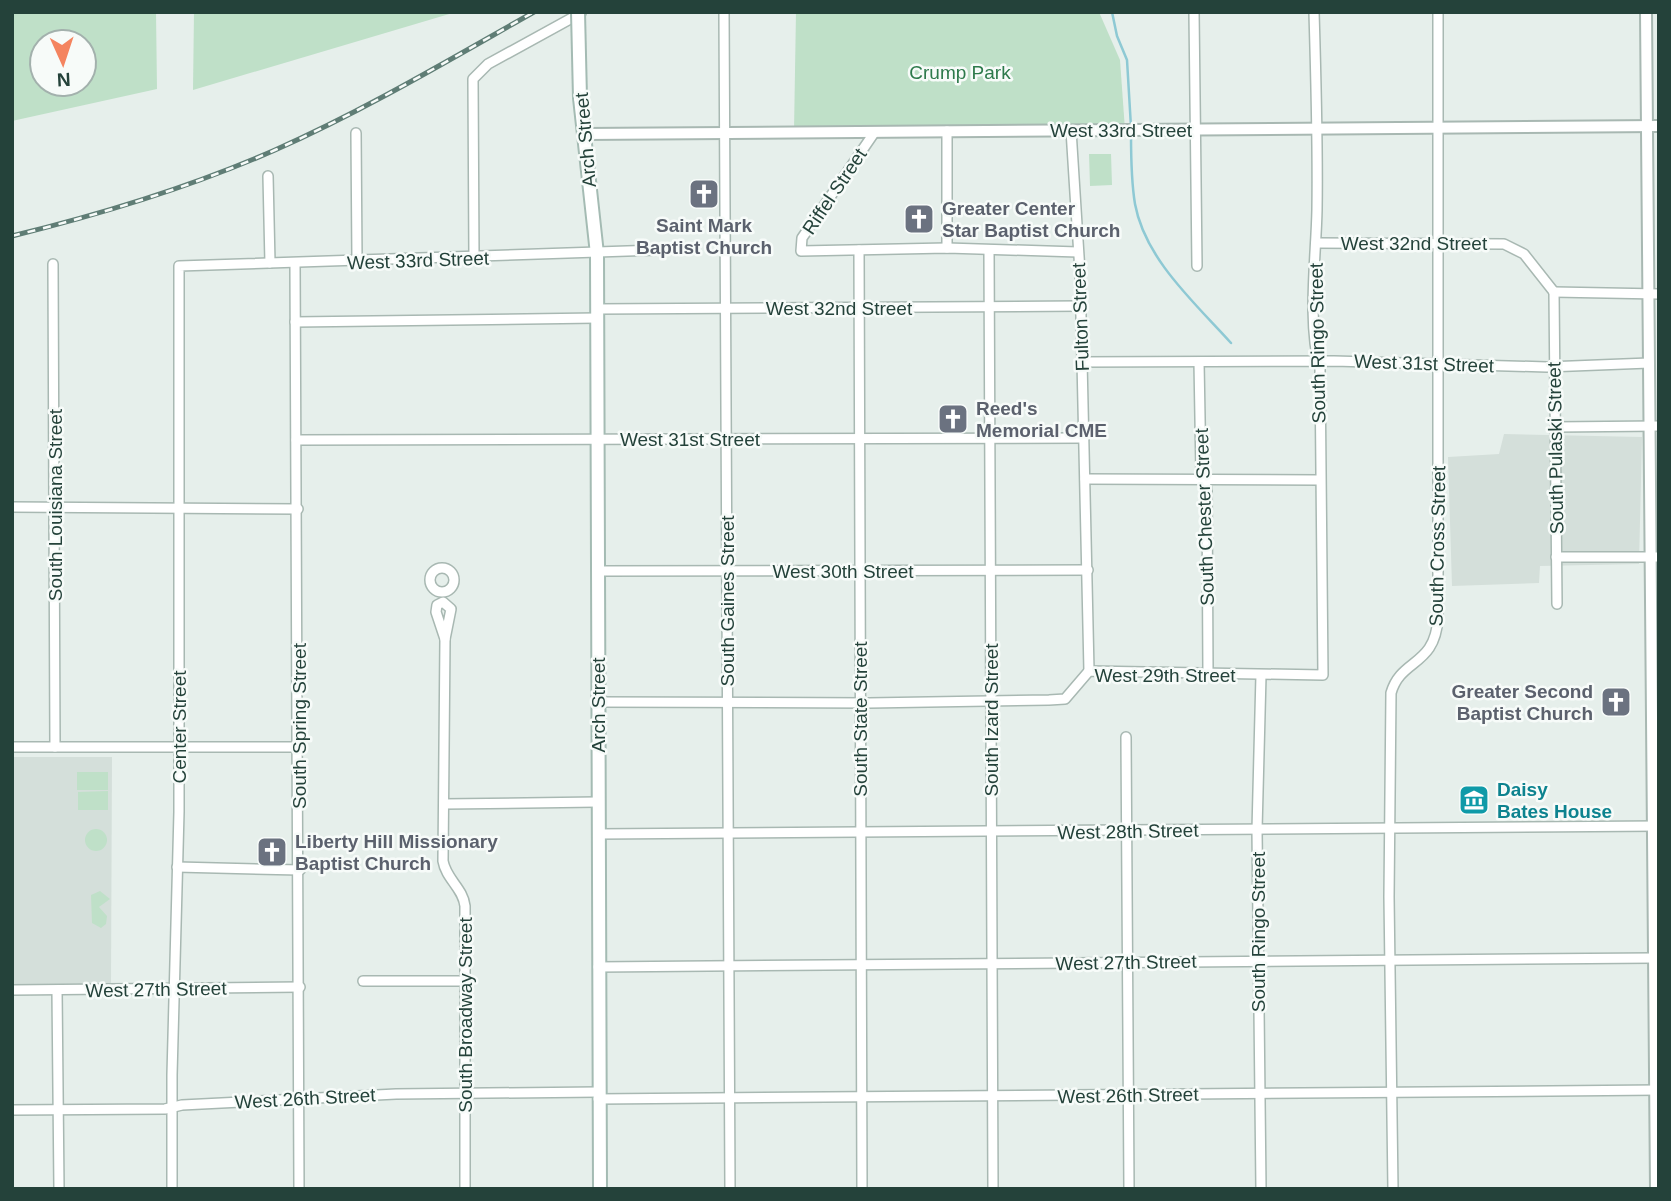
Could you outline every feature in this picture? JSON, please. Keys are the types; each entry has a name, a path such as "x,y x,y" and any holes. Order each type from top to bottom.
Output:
{"main road":[{"name":"Arch Street","path":"580,12 580,98 597,254 600,1189"}],"street":[{"path":"474,258 473,79 488,64 580,12"},
{"name":"South Gaines Street","path":"724,12 730,1189"},
{"path":"1194,12 1197,266"},
{"name":"South Ringo Street","path":"1314,12 1318,128 1317,361 1323,675"},
{"name":"South Cross Street","path":"1393,1189 1391,693 1397,678 1431,649 1437,631 1440,364 1438,12"},
{"path":"1646,12 1653,294 1649,363 1654,426 1656,826 1653,958 1657,1090 1656,1189"},
{"name":"West 33rd Street","path":"584,134 1659,125"},
{"name":"Fulton Street","path":"1071,130 1082,362 1089,671"},
{"path":"947,131 947,248"},
{"name":"Riffel Street","path":"859,250 801,251 802,238 874,132"},
{"path":"356,133 357,258"},
{"path":"268,176 270,263"},
{"name":"West 32nd Street","path":"1316,243 1493,243 1514,248 1538,267 1554,292"},
{"path":"859,250 947,248 1078,251"},
{"name":"West 33rd Street","path":"179,266 337,263 357,258 474,258 657,250"},
{"name":"South State Street","path":"859,250 862,1189"},
{"name":"South Izard Street","path":"989,250 993,1189"},
{"name":"South Louisiana Street","path":"53,264 55,747"},
{"name":"South Spring Street","path":"295,264 300,870 299,1189"},
{"name":"Center Street","path":"172,1189 179,748 179,266"},
{"path":"1554,292 1653,294"},
{"name":"South Pulaski Street","path":"1554,292 1557,604"},
{"name":"West 32nd Street","path":"295,322 726,308 1080,306"},
{"name":"West 31st Street","path":"1082,362 1317,361 1554,366 1649,363"},
{"name":"South Chester Street","path":"1199,362 1202,480 1207,489 1208,673"},
{"path":"1555,427 1654,426"},
{"name":"West 31st Street","path":"296,440 1084,438"},
{"path":"1085,479 1319,480"},
{"path":"12,507 298,509"},
{"path":"1556,557 1655,557"},
{"name":"West 30th Street","path":"598,571 1088,570"},
{"name":"South Broadway Street","path":"443,598 437,605 436,612 444,639 443,867 464,897 465,1189"},
{"name":"West 29th Street","path":"599,702 860,703 1065,699 1089,671 1323,675"},
{"name":"South Ringo Street","path":"1261,675 1257,830 1261,1189"},
{"path":"1126,737 1129,1189"},
{"path":"12,747 298,747"},
{"path":"444,804 597,802"},
{"name":"West 28th Street","path":"598,834 1656,826"},
{"path":"177,867 300,870"},
{"name":"West 27th Street","path":"598,967 1653,958"},
{"path":"363,981 466,981"},
{"name":"West 27th Street","path":"12,990 300,987"},
{"path":"57,990 58,1189"},
{"name":"West 26th Street","path":"12,1110 172,1109 183,1105 300,1098 466,1094 729,1098 1657,1090"}],"shaded area":[{"path":"1504,434 1642,437 1639,564 1540,566 1539,583 1452,586 1448,457 1499,454"},
{"path":"12,757 112,757 111,985 12,985"}],"green space":[{"path":"12,12 156,12 157,89 12,121"},
{"path":"194,12 456,12 193,90"},
{"name":"Crump Park","path":"796,12 1099,12 1120,60 1125,130 794,131"},
{"path":"1089,154 1111,154 1112,185 1090,186"},
{"path":"77,772 108,772 108,790 77,790"},
{"path":"108,791 108,810 78,810 78,792"},
{"path":"96,829 104,832 107,840 104,848 96,851 88,848 85,840 88,832"},
{"path":"100,891 110,899 99,907 107,916 106,924 101,928 92,923 91,895"}],"waterway":[{"path":"1112,12 1117,36 1127,60 1131,127"},
{"path":"1131,134 1135,204 1149,243 1173,279 1231,343"}],"railway":[{"path":"12,236 146,199 275,150 374,101 534,12"}],"place":[{"name":"Saint Mark Baptist Church","path":"704,194"},
{"name":"Greater Center Star Baptist Church","path":"919,219"},
{"name":"Reed's Memorial CME","path":"953,419"},
{"name":"Greater Second Baptist Church","path":"1616,702"},
{"name":"Daisy Bates House","path":"1474,800"},
{"name":"Liberty Hill Missionary Baptist Church","path":"272,852"}]}
